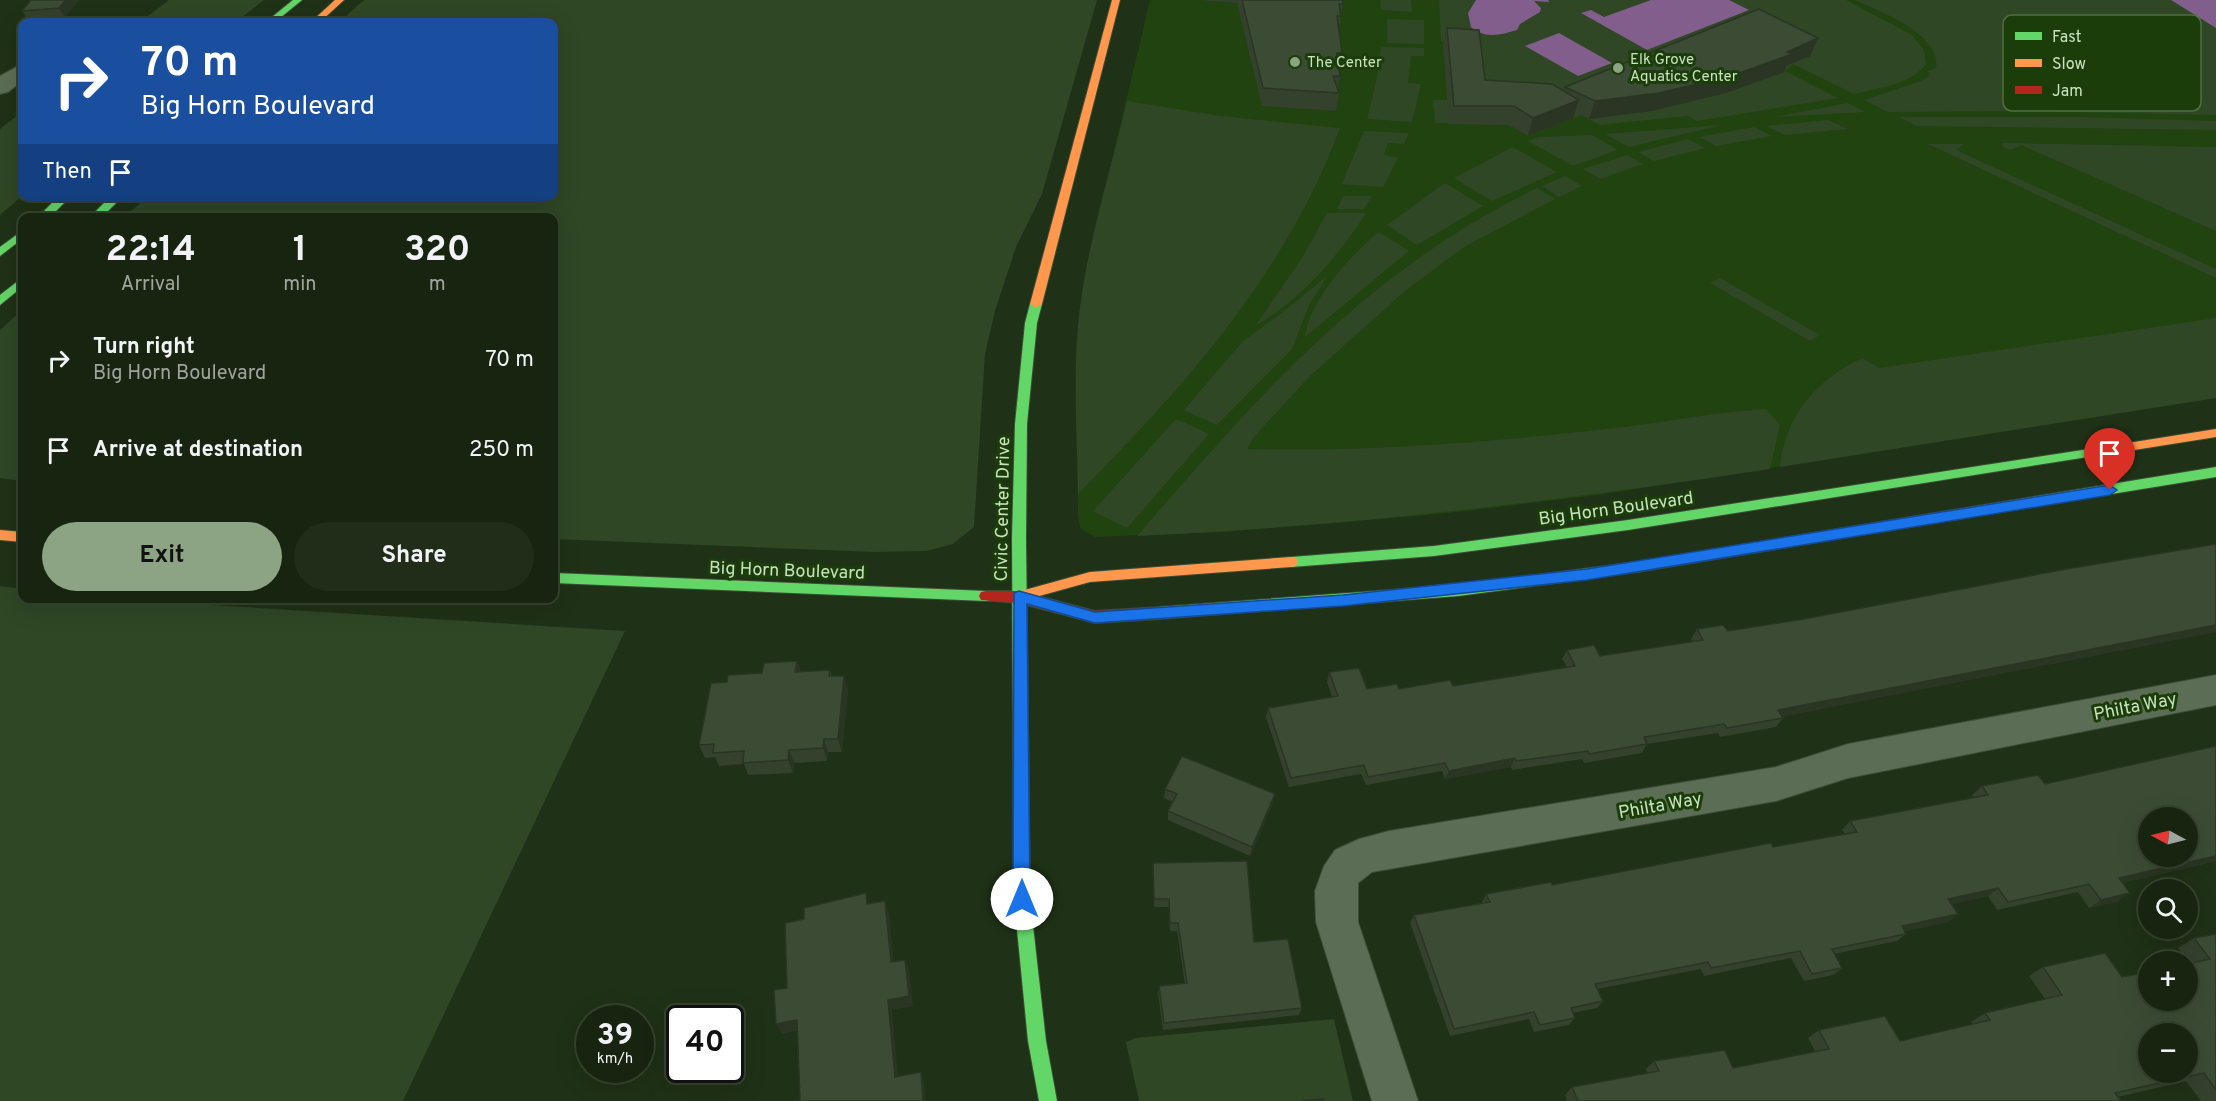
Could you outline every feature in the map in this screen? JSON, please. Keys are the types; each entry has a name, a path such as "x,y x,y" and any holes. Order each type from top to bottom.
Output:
{"main road":[{"path":"275,18 298,0"},
{"path":"320,18 340,0"},
{"name":"Civic Center Drive","path":"1048,1101 1037,1041 1022,899 1019,597 1022,424 1031,323 1116,0"},
{"path":"47,213 61,201"},
{"path":"99,213 113,201"},
{"path":"0,253 18,237"},
{"path":"0,301 18,285"},
{"name":"Big Horn Boulevard","path":"1019,597 1090,577 1434,551 1616,527 2216,433"},
{"name":"Big Horn Boulevard","path":"558,578 1019,597 1095,617 1355,599 1587,575 2216,472"},
{"path":"0,535 18,537"}],"street":[{"path":"0,87 18,74"},
{"name":"Philta Way","path":"1395,1101 1386,1067 1337,922 1334,899 1336,884 1343,870 1352,860 1389,849 1776,784 1848,761 2216,690"}],"shaded area":[{"path":"169,0 264,0 241,18 145,18"},
{"path":"364,0 1097,0 1042,194 1016,247 995,311 985,354 974,527 953,544 926,551 874,552 558,539 558,213 129,213 143,201 558,201 558,18 344,18"},
{"path":"1150,0 2216,0 2216,398 1598,495 1459,512 1336,523 1222,532 1095,537 1080,528 1078,516 1077,360 1080,309 1088,261"},
{"path":"1381,0 1411,0 1412,12 1381,10"},
{"name":"Elk Grove Aquatics Center","path":"1439,0 1846,0 1912,35 1924,50 1926,64 1912,77 1903,81 1854,94 1793,64 1785,71 1838,98 1697,121 1688,116 1599,125 1587,118 1586,113 1528,136 1509,125 1435,123 1433,100 1448,100 1445,72 1449,73 1448,41 1441,41"},
{"path":"1476,0 1548,0 1549,2 1534,1 1541,8 1540,12 1520,24 1517,30 1487,35 1471,27 1468,13"},
{"path":"1651,0 1729,0 1749,10 1647,50 1581,13 1591,10 1604,17"},
{"path":"1855,0 2216,0 2216,115 2024,111 1888,112 1864,100 1921,81 1929,76 1928,71 1936,68 1935,56 1920,35"},
{"path":"2171,0 2216,0 2216,28 2201,19 2201,15 2195,15"},
{"path":"1387,19 1424,20 1424,44 1387,43"},
{"path":"1559,33 1612,63 1578,76 1525,46"},
{"path":"1381,47 1424,48 1424,56 1411,56 1408,83 1421,84 1412,122 1367,119"},
{"path":"1127,101 1221,116 1340,128 1318,181 1292,231 1262,279 1194,369 1078,494 1076,377 1080,307 1095,229"},
{"path":"1848,103 1865,112 1774,117"},
{"path":"18,115 18,199 0,215 0,129"},
{"path":"1899,117 2077,117 2216,121 2216,130 1917,126"},
{"path":"1828,120 1848,129 1785,135 1766,126"},
{"path":"1722,125 1629,147 1605,134"},
{"path":"1754,127 1772,136 1716,146 1699,137"},
{"path":"1364,131 1409,133 1404,144 1388,143 1384,155 1398,158 1383,187 1342,184"},
{"path":"1592,135 1618,150 1573,166 1528,141 1539,137"},
{"path":"1688,139 1705,148 1654,161 1638,152"},
{"path":"2003,143 2216,147 2216,231 2021,145 2010,150 2002,146"},
{"path":"1928,144 1964,144 1956,150 2216,269 2216,278"},
{"path":"1513,147 1557,172 1492,201 1454,178"},
{"path":"1627,155 1643,164 1600,179 1583,169"},
{"path":"1565,176 1582,186 1559,197 1542,186"},
{"path":"1445,183 1483,206 1417,245 1387,225"},
{"path":"1537,188 1555,199 1464,247 1405,291 1309,377 1254,437 1247,449 1339,449 1478,442 1616,428 1766,409 1780,425 1770,469 1612,492 1455,511 1296,526 1137,536 1272,386 1367,297 1476,221"},
{"path":"1343,196 1372,196 1364,209 1337,209"},
{"path":"1327,213 1366,213 1317,276 1287,304 1256,325 1302,258"},
{"path":"1379,232 1409,251 1305,337 1314,309 1333,279 1356,252"},
{"path":"1328,275 1309,305 1292,349 1217,425 1184,410 1242,342"},
{"path":"1720,278 1820,335 1810,341 1710,283"},
{"path":"18,314 18,480 0,478 0,330"},
{"path":"2216,318 2216,398 1780,467 1788,432 1806,402 1830,377 1862,358 1879,368"},
{"path":"1176,419 1209,434 1127,528 1093,511"},
{"path":"0,586 18,588 18,603 180,603 625,631 403,1101 0,1101"},
{"path":"1334,1019 1353,1101 1139,1101 1126,1042 1136,1038"}],"building":[{"path":"31,0 66,0 59,8 22,11"},
{"name":"The Center","path":"1242,0 1343,0 1343,4 1339,4 1341,16 1337,16 1342,53 1337,53 1340,76 1333,76 1339,93 1263,88"},
{"path":"1759,9 1818,38 1787,52 1792,54 1734,75 1659,93 1595,101 1565,87"},
{"path":"1447,28 1479,30 1485,80 1552,84 1579,100 1533,118 1514,106 1454,106"},
{"path":"2216,544 2216,625 1778,710 1783,718 1727,728 1724,724 1644,737 1647,744 1589,754 1588,751 1516,761 1515,758 1449,771 1445,763 1368,777 1364,765 1291,778 1268,708 1338,696 1329,672 1359,668 1367,689 1397,684 1399,689 1450,680 1453,686 1575,666 1567,650 1594,645 1600,656 1703,640 1697,629 1723,625 1728,631 1804,619 2061,570"},
{"path":"797,661 795,672 830,670 829,676 844,676 838,739 824,739 823,748 789,750 788,760 743,763 744,751 713,753 714,744 699,745 711,683 727,682 728,675 762,673 764,663"},
{"path":"2216,746 2216,856 2198,860 2198,807 2138,807 2138,867 2168,867 2119,878 2130,893 2101,900 2089,884 2008,902 1998,888 1948,899 1958,914 1902,926 1906,934 1832,949 1842,968 1812,974 1800,951 1711,968 1708,962 1595,984 1603,1001 1571,1008 1575,1018 1540,1025 1534,1012 1454,1029 1414,915 1490,902 1486,894 1551,882 1552,885 1771,843 1773,847 1857,832 1850,821 1988,795 1982,786 2038,775 2045,784"},
{"path":"1182,756 1275,794 1252,847 1168,811 1177,794 1165,789"},
{"path":"1247,861 1254,942 1288,939 1302,1008 1164,1023 1159,986 1187,983 1178,923 1170,923 1169,899 1154,899 1153,863"},
{"path":"866,893 867,904 885,901 891,962 905,960 909,996 888,1000 895,1077 921,1072 923,1101 794,1101 800,1100 797,1020 776,1024 774,990 787,988 785,923 804,919 804,908"},
{"path":"2216,934 2216,1090 2204,1073 2198,1074 2198,1023 2138,1023 2138,1083 2160,1083 2115,1093 2121,1101 1578,1101 1572,1087 1659,1071 1654,1061 1725,1050 1733,1068 1829,1049 1819,1030 1885,1016 1900,1041 1990,1020 1985,1013 2062,995 2043,967 2105,953 2122,977 2138,974 2138,1011 2198,1011 2198,962 2210,959 2195,939"}],"traffic: fast":[{"path":"275,18 298,0"},
{"path":"47,213 61,201"},
{"path":"99,213 113,201"},
{"path":"0,253 18,237"},
{"path":"0,301 18,285"},
{"path":"1036,304 1031,323 1021,424 1019,538 1022,899 1037,1041 1048,1101"},
{"path":"1291,562 1434,551 1628,525 2109,450"},
{"path":"2038,501 2216,472"},
{"path":"1159,613 1458,590 1637,567"},
{"path":"558,578 986,596"}],"traffic: slow":[{"path":"320,18 340,0"},
{"path":"1036,304 1116,0"},
{"path":"2109,450 2216,433"},
{"path":"1637,567 2038,501"},
{"path":"0,535 18,537"},
{"path":"1021,596 1090,577 1291,562"}],"traffic: jam":[{"path":"986,596 1019,597 1095,617 1159,613"}],"place":[{"name":"The Center","path":"1295,62"},
{"name":"Elk Grove Aquatics Center","path":"1618,68"}],"route":[{"path":"1022,899 1019,597 1095,617 1343,600 1587,575 2110,490"}]}
